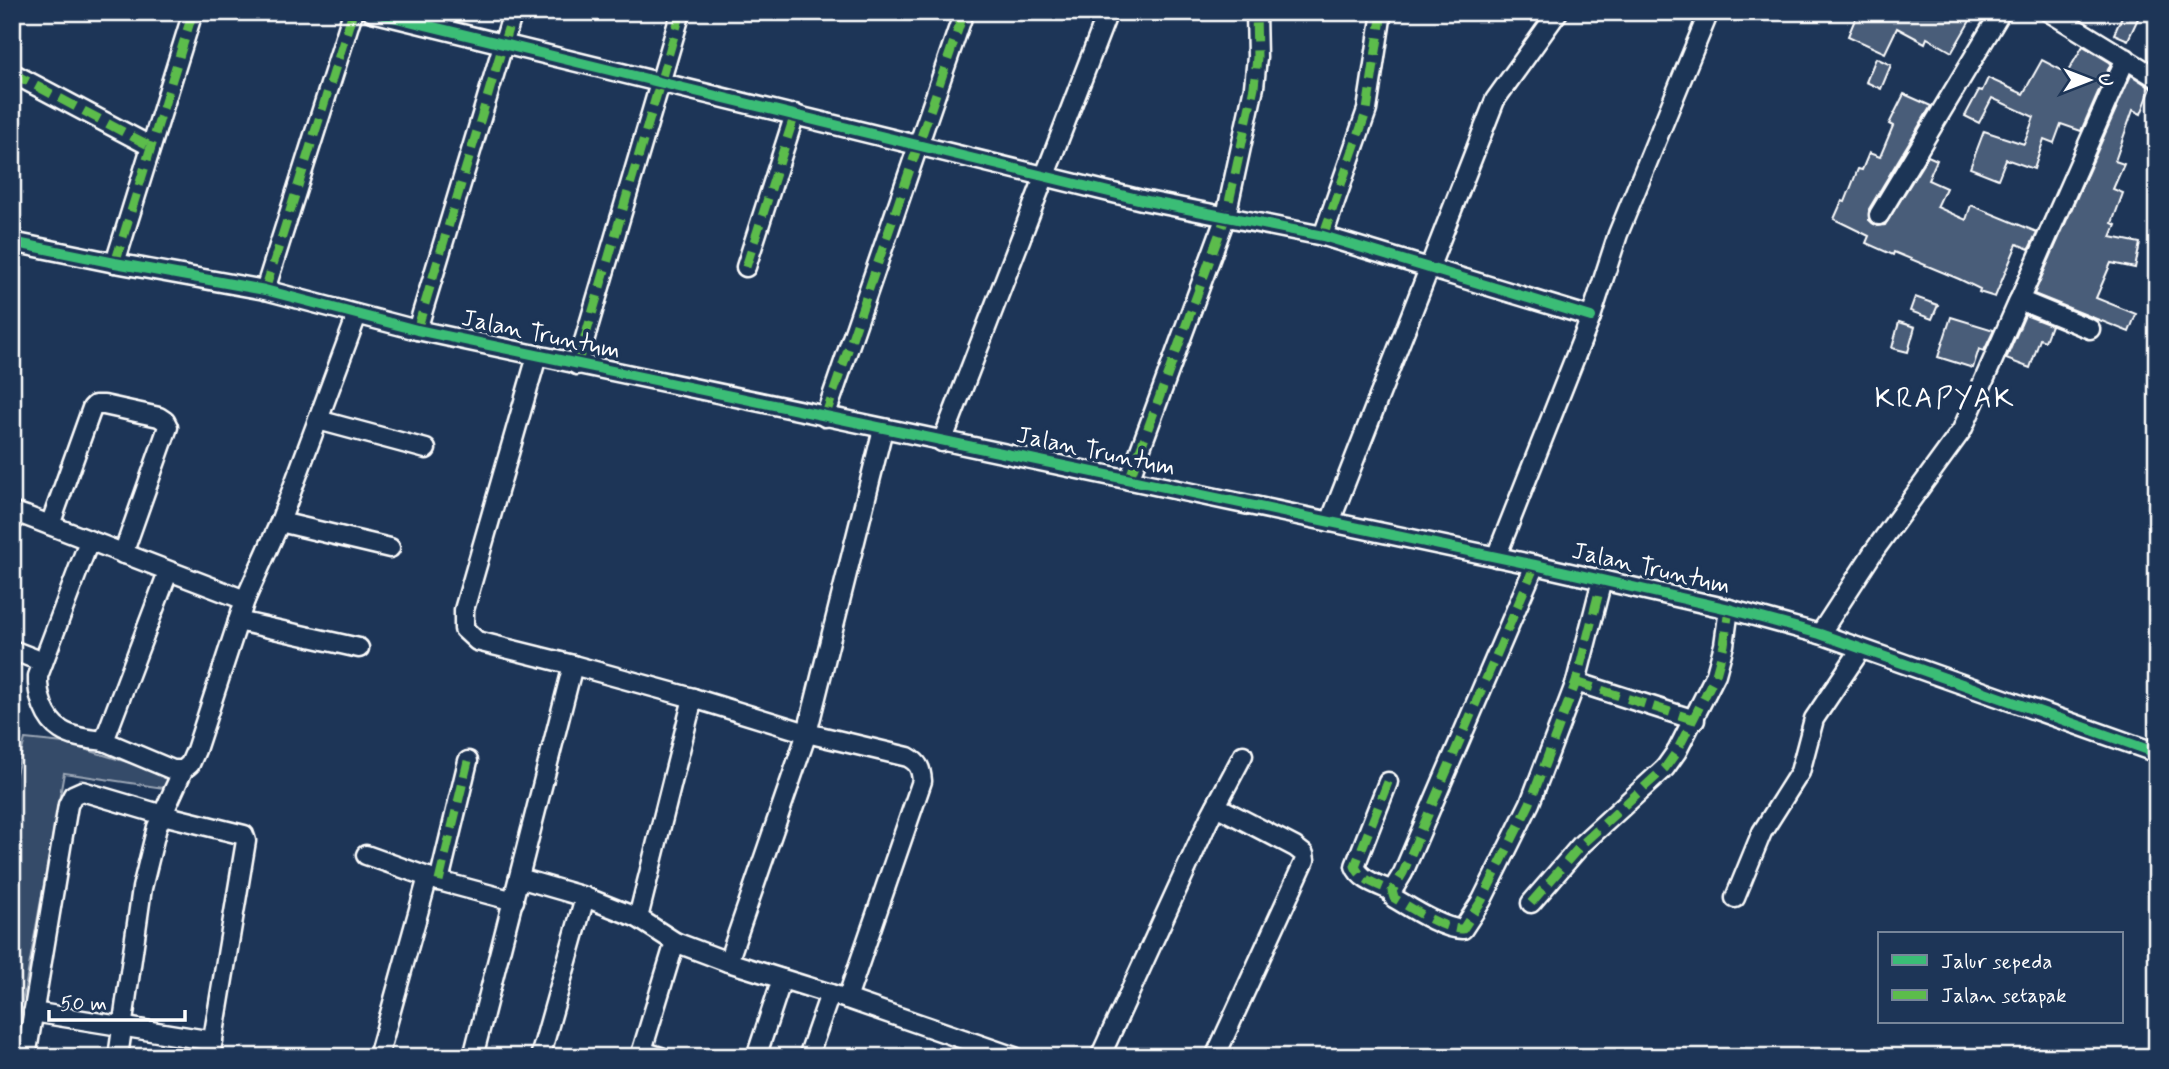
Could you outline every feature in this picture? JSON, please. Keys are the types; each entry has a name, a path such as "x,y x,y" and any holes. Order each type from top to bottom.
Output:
{"street":[{"path":"115,263 193,12"},
{"path":"265,290 353,12"},
{"path":"372,12 1142,200 1323,236 1591,317"},
{"path":"417,330 513,12"},
{"path":"577,365 681,12"},
{"path":"825,417 964,12"},
{"path":"942,442 1108,12"},
{"path":"1129,480 1226,216 1254,87 1256,12"},
{"path":"1323,236 1367,110 1382,12"},
{"path":"1330,522 1495,100 1558,12"},
{"path":"1496,556 1591,317 1618,234 1709,12"},
{"path":"1879,215 2001,12"},
{"path":"2049,12 2157,78"},
{"path":"1821,634 1874,551 1962,430 2126,58"},
{"path":"12,73 150,146"},
{"path":"746,267 795,114"},
{"name":"Jalan Truntum","path":"12,242 265,290 417,330 577,365 1496,556 1729,608 1821,634 2157,753"},
{"path":"2019,300 2090,329"},
{"path":"118,1057 142,888 163,815 183,770 190,764 196,750 244,600 280,522 357,314"},
{"path":"542,357 474,592 472,615 477,641 573,664 807,733 908,757 920,767 922,781 839,996 808,1057"},
{"path":"50,525 92,408 104,405 159,417 168,427 124,554"},
{"path":"318,420 426,449"},
{"path":"728,962 807,733 883,429"},
{"path":"12,522 20,514 244,600"},
{"path":"280,522 390,548"},
{"path":"89,541 38,676 38,688 51,721 61,731 104,741 173,770 183,770"},
{"path":"1535,565 1408,860 1392,891 1394,898 1457,929 1463,929 1482,900 1530,803 1576,682 1602,580"},
{"path":"104,741 168,572"},
{"path":"1531,903 1582,844 1665,768 1695,720 1716,674 1724,645 1729,608"},
{"path":"238,621 359,648"},
{"path":"1735,898 1762,832 1800,772 1814,719 1861,649"},
{"path":"12,650 43,662"},
{"path":"473,1057 573,664"},
{"path":"1576,682 1695,720"},
{"path":"638,918 694,698"},
{"path":"1100,1057 1216,806 1243,754"},
{"path":"377,1057 434,879 468,761"},
{"path":"1388,782 1355,866 1357,873 1392,891"},
{"path":"26,1057 33,1012 68,805 73,795 82,791 244,835 246,841 211,1049 122,1027 33,1012"},
{"path":"1215,1057 1305,860 1304,854 1295,847 1216,806"},
{"path":"366,855 434,879 514,901"},
{"path":"519,878 585,897 638,918 675,942 728,962 839,996 1015,1057"},
{"path":"540,1057 585,897"},
{"path":"661,1057 641,1054 675,942"},
{"path":"756,1057 782,979"}],"shaded area":[{"path":"25,739 64,743 170,775 163,788 64,773 12,1048 12,789"}],"building":[{"path":"1858,12 1975,12 1952,52 1927,38 1925,43 1897,28 1885,53 1848,36"},
{"path":"2124,12 2141,12 2128,40 2114,34"},
{"path":"2083,46 2111,63 2081,131 2061,124 2054,143 2044,139 2034,169 2006,159 1998,179 1970,168 1984,131 2024,144 2034,117 1992,98 1979,123 1965,116 1988,78 2023,94 2042,60 2067,73"},
{"path":"1876,58 1891,65 1881,89 1866,82"},
{"path":"2131,75 2151,88 2141,114 2133,110 2115,161 2124,164 2113,189 2123,193 2112,223 2116,225 2111,237 2140,243 2135,268 2111,263 2096,298 2136,314 2129,332 2034,294"},
{"path":"1904,94 1931,106 1869,209 1869,220 1878,226 1885,225 1928,156 1937,160 1928,180 1946,188 1937,207 1966,220 1971,205 2037,232 2029,249 2017,244 1995,297 1979,292 1980,289 1959,279 1866,243 1869,236 1834,219 1842,201 1845,202 1858,169 1862,170 1869,153 1880,157 1893,126 1889,124"},
{"path":"1915,297 1938,305 1932,319 1910,311"},
{"path":"2025,315 2051,325 2045,341 2040,339 2030,368 2006,359"},
{"path":"1951,317 1994,330 1984,351 1979,349 1973,368 1938,357"},
{"path":"1899,322 1915,327 1908,352 1892,348"}],"marked path":[{"path":"115,263 193,12"},
{"path":"265,290 353,12"},
{"path":"417,330 513,12"},
{"path":"577,365 681,12"},
{"path":"825,417 964,12"},
{"path":"1129,480 1226,216 1254,87 1257,57 1256,12"},
{"path":"1323,236 1367,110 1382,12"},
{"path":"12,73 150,146"},
{"path":"746,267 795,114"},
{"path":"1535,565 1403,873 1392,891 1394,898 1409,907 1455,928 1463,929 1482,900 1530,803 1576,682 1602,580"},
{"path":"1531,903 1582,844 1665,768 1677,751 1716,674 1724,645 1729,609"},
{"path":"1576,682 1695,720"},
{"path":"439,881 468,761"},
{"path":"1388,782 1355,866 1365,878 1392,891"}],"cycle path":[{"path":"372,12 1142,200 1323,236 1591,317"},
{"path":"12,242 265,290 417,330 1535,565 1729,609 1820,634 2157,753"}],"district":[{"name":"KRAPYAK","path":"1945,399"}]}
